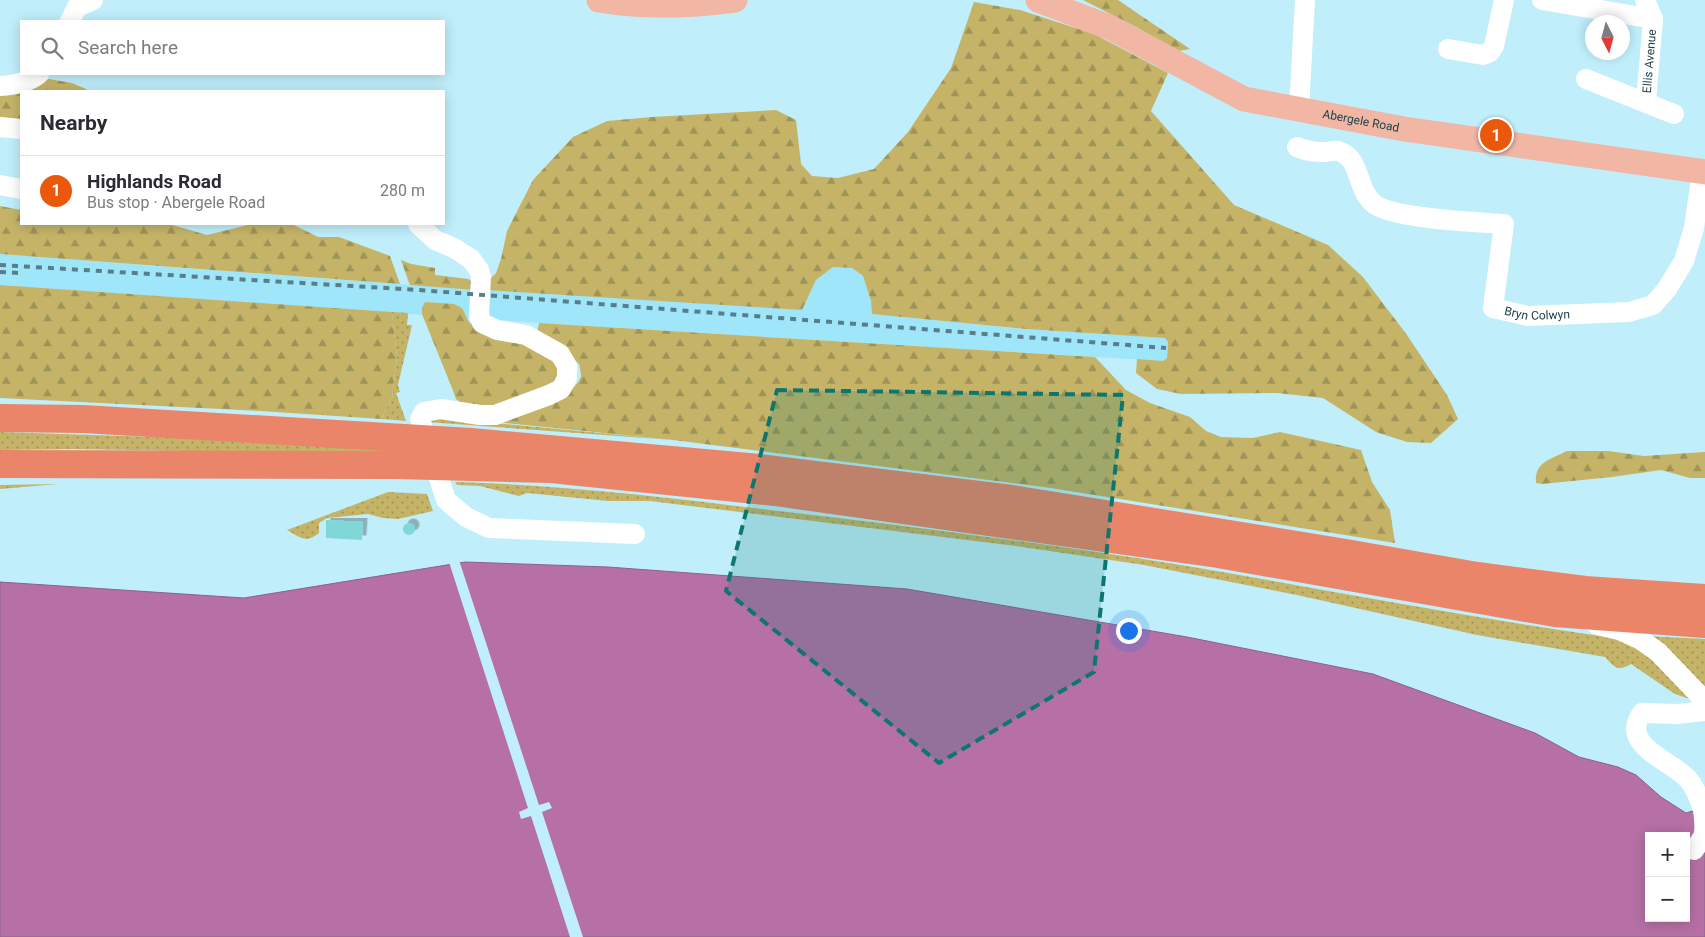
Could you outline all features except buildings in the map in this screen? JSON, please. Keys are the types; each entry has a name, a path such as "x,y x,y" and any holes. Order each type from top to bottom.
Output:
{"highway":[{"path":"0,418 83,418 386,436 551,470 775,492 1218,554 1556,613 1705,624"},
{"path":"0,464 396,465 475,455 760,468 1012,499 1336,551 1477,576 1585,590 1705,598"}],"main road":[{"path":"599,0 644,6 695,5 735,0"},
{"name":"Abergele Road","path":"1038,0 1109,27 1244,98 1404,129 1704,172"}],"street":[{"path":"70,20 77,7 93,0"},
{"path":"1299,109 1305,0"},
{"path":"1448,50 1483,55 1490,52 1494,46 1504,0"},
{"name":"Ellis Avenue","path":"1542,0 1653,19"},
{"name":"Ellis Avenue","path":"1645,0 1653,19 1646,102"},
{"path":"0,86 15,84 38,75"},
{"name":"Ellis Avenue","path":"1586,79 1674,114"},
{"path":"0,127 20,128"},
{"name":"Bryn Colwyn","path":"1297,148 1306,151 1325,152 1337,150 1350,158 1357,168 1361,187 1373,203 1390,211 1429,218 1504,224 1493,308 1528,316 1629,312 1653,305 1684,261 1694,228 1704,172"},
{"path":"0,185 20,188"},
{"path":"419,225 435,240 454,248 471,259 481,277 479,315 482,322 497,330 526,335 560,354 567,366 567,378 561,389 495,415 480,415 441,409 424,412 420,419 446,500 466,517 489,528 635,534"},
{"path":"1556,613 1619,630 1642,640 1658,652 1705,701"},
{"path":"1694,850 1704,833 1705,819 1701,802 1688,780 1642,745 1636,733 1636,721 1642,713 1677,714 1705,711"}],"highlighted area":[{"path":"777,390 1123,395 1094,672 939,763 726,591"}],"shaded area":[{"path":"0,254 409,285 401,260 411,264 435,268 435,275 472,281 802,310 816,280 833,267 852,268 863,276 873,314 1026,329 1166,338 1168,342 1167,358 1163,361 539,323 0,285"},
{"path":"465,562 608,567 907,589 1187,637 1373,674 1535,733 1579,757 1618,767 1636,775 1661,797 1686,813 1705,807 1705,937 0,937 0,582 244,598"}],"green space":[{"path":"1083,0 1118,0 1190,49 1179,51"},
{"path":"974,2 1020,10 1094,34 1168,73 1151,111 1234,205 1328,245 1363,277 1407,335 1447,395 1458,419 1431,443 1407,442 1376,432 1323,398 1277,393 1181,394 1157,389 1136,373 1137,359 1163,361 1167,358 1168,342 1165,338 1026,329 872,314 871,301 863,276 852,268 833,267 816,280 802,310 486,290 486,283 496,273 501,259 507,231 533,180 573,137 607,121 776,110 796,120 801,164 812,176 838,178 874,169 908,132 951,68"},
{"path":"49,79 72,83 86,90 20,90 20,120 0,117 0,91"},
{"path":"0,206 20,210 20,225 172,225 207,235 248,225 294,225 318,237 339,237 390,256 400,284 0,254"},
{"path":"401,260 411,264 435,268 435,275 468,279 472,281 475,290 410,285"},
{"path":"0,285 392,312 397,357 392,398 381,419 0,398"},
{"path":"425,302 454,304 462,308 469,322 478,330 538,349 561,364 555,383 487,409 462,404 456,399 422,314"},
{"path":"392,312 408,313 407,325 412,325 398,385 400,392 396,393 406,421 381,419 392,398 397,357"},
{"path":"539,323 1095,357 1126,390 1150,403 1190,417 1206,431 1221,437 1253,438 1280,432 1361,450 1372,482 1390,510 1395,543 1051,488 673,440 496,422 544,405 557,398 577,384 581,376 579,364 567,353 537,334"},
{"path":"431,417 673,440 427,422"},
{"path":"0,432 246,440 411,449 413,455 75,449 0,450"},
{"path":"1567,451 1608,451 1644,456 1705,452 1705,478 1690,478 1661,470 1612,477 1536,483 1536,476 1541,466 1550,459"},
{"path":"455,482 534,486 652,496 1027,542 1181,565 1448,612 1608,637 1633,646 1644,653 1690,699 1675,694 1631,664 1619,668 1605,657 1477,635 1297,595 1144,565 1016,546 650,501 608,501 527,493 519,496 480,486 457,485"},
{"path":"58,484 0,489 0,485"},
{"path":"388,492 427,494 433,511 398,519 368,514 327,518 319,523 319,533 306,539 287,530"},
{"path":"1643,636 1705,639 1705,692"}],"pier":[{"path":"459,560 539,805 549,802 552,808 542,812 583,937 570,937 531,816 521,819 519,812 528,808 449,562"}],"railway":[{"path":"0,265 419,290 1166,348"},
{"path":"0,272 20,273"}],"place":[{"name":"Highlands Road","path":"1496,135"}]}
